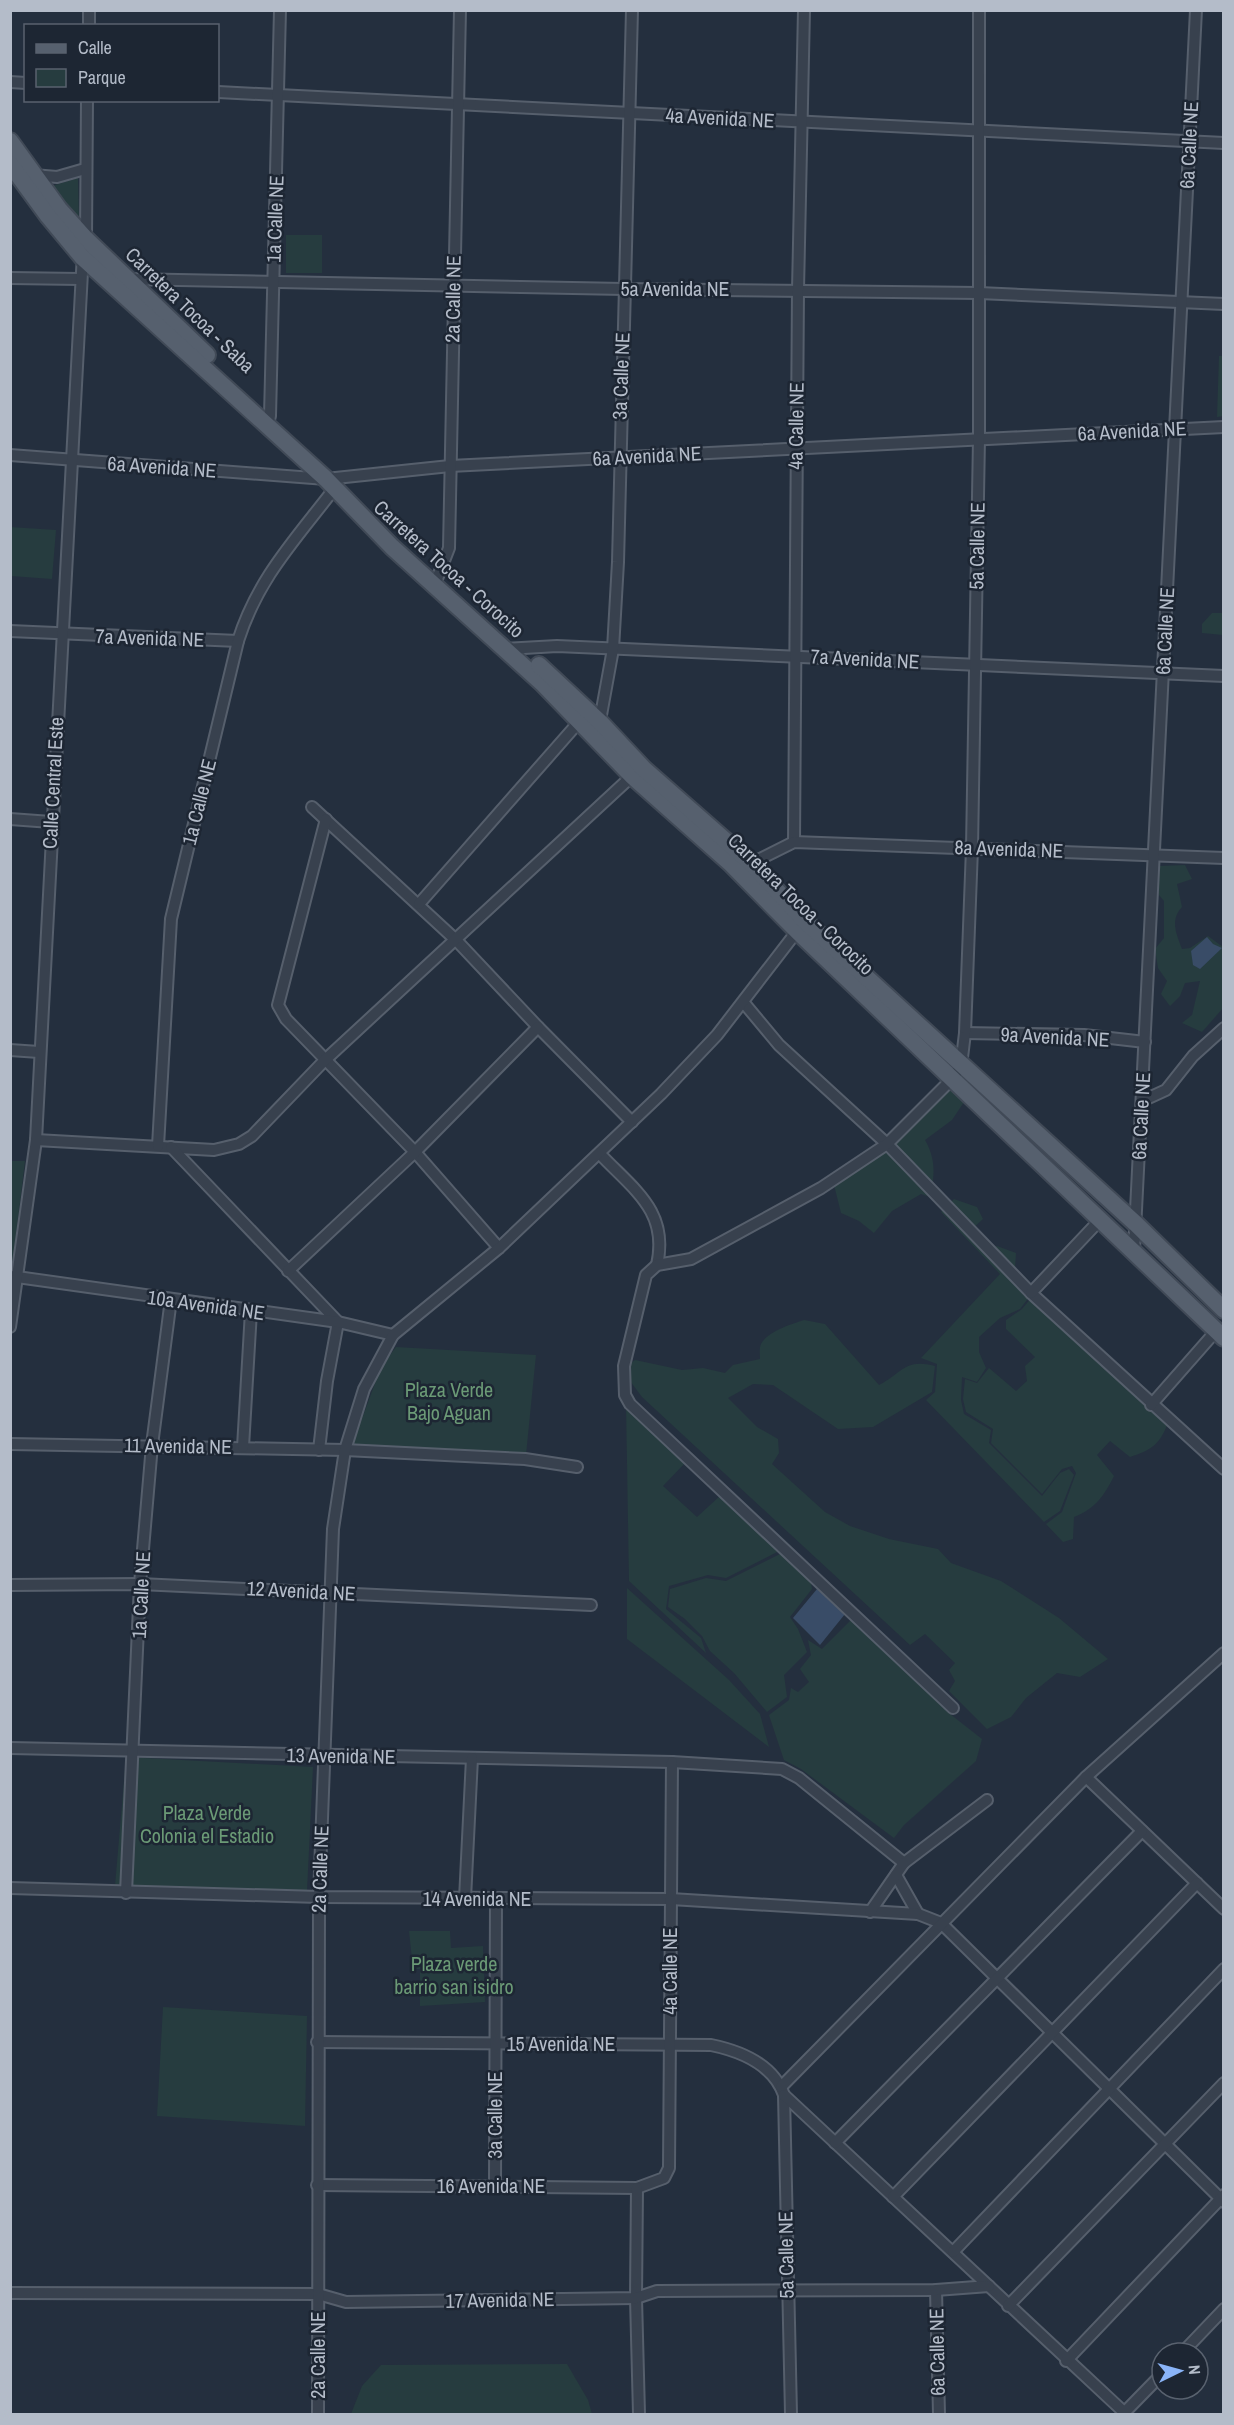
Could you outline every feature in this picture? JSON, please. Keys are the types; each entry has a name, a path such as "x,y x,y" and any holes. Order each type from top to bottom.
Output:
{"main road":[{"name":"Carretera Tocoa - Saba","path":"10,141 33,174 86,238 269,421 352,500"},
{"name":"Carretera Tocoa - Saba","path":"10,164 82,257 269,421"},
{"name":"Carretera Tocoa - Corocito","path":"352,500 392,547 438,579 513,648 600,722 801,926 957,1072 1135,1223 1224,1310"},
{"name":"Carretera Tocoa - Corocito","path":"513,648 578,723 632,776 745,868"},
{"name":"Carretera Tocoa - Corocito","path":"957,1072 1099,1221 1134,1250 1220,1334"}],"street":[{"name":"1a Calle NE","path":"269,421 280,10"},
{"name":"2a Calle NE","path":"438,579 449,548 460,10"},
{"name":"3a Calle NE","path":"595,740 613,649 618,562 618,458 633,10"},
{"name":"4a Calle NE","path":"794,842 796,448 804,10"},
{"name":"5a Calle NE","path":"957,1072 965,1033 972,848 979,438 979,10"},
{"name":"6a Calle NE","path":"1134,1250 1196,10"},
{"name":"4a Avenida NE","path":"219,92 1224,143"},
{"name":"Calle Central Este","path":"10,1327 15,1276 36,1140 80,279 86,238 87,102"},
{"path":"33,174 57,177 85,169"},
{"path":"10,278 80,279"},
{"name":"5a Avenida NE","path":"126,279 273,280 624,289 980,293 1224,304"},
{"name":"6a Avenida NE","path":"10,455 332,482 450,466 1224,427"},
{"name":"1a Calle NE","path":"158,1146 171,920 238,640 247,613 262,582 332,482"},
{"name":"7a Avenida NE","path":"10,632 238,640"},
{"name":"7a Avenida NE","path":"513,648 795,655 1224,676"},
{"path":"419,904 578,723"},
{"path":"36,1140 214,1150 239,1144 252,1136 326,1060 457,941 632,776"},
{"path":"312,807 457,941 538,1028 632,1122"},
{"path":"10,819 51,822"},
{"path":"326,819 278,1005 286,1019 415,1152 499,1248"},
{"path":"745,868 794,842"},
{"name":"8a Avenida NE","path":"794,842 1224,858"},
{"path":"393,1335 499,1248 600,1154 687,1068 744,1003 801,926"},
{"path":"744,1003 779,1045 887,1144 1031,1293 1224,1469"},
{"path":"288,1271 415,1152 538,1028"},
{"path":"1142,1101 1166,1090 1193,1056 1224,1028"},
{"name":"9a Avenida NE","path":"965,1033 1084,1035 1145,1042"},
{"path":"10,1050 39,1052"},
{"path":"953,1708 630,1404 623,1380 626,1354 646,1275 657,1265 691,1259 793,1206 887,1144 957,1072"},
{"path":"171,1147 338,1322 319,1450"},
{"path":"600,1154 650,1205 660,1230 657,1265"},
{"path":"1031,1293 1099,1221"},
{"name":"10a Avenida NE","path":"15,1276 338,1322 393,1335"},
{"name":"1a Calle NE","path":"126,1893 140,1584 152,1445 171,1299"},
{"path":"243,1447 251,1311"},
{"path":"1152,1405 1220,1334"},
{"name":"2a Calle NE","path":"318,2415 319,1897 333,1529 345,1450 364,1389 393,1335"},
{"name":"11 Avenida NE","path":"10,1444 345,1450 525,1459 577,1467"},
{"name":"12 Avenida NE","path":"10,1585 140,1584 591,1605"},
{"path":"782,2091 941,1923 1086,1777 1224,1653"},
{"name":"13 Avenida NE","path":"10,1748 672,1762 782,1769 799,1778 904,1863"},
{"path":"465,1899 472,1758"},
{"name":"4a Calle NE","path":"664,2178 669,2168 672,1762"},
{"path":"1086,1777 1224,1909"},
{"path":"870,1912 904,1863 987,1800"},
{"path":"835,2143 1142,1831"},
{"path":"896,1875 918,1914"},
{"path":"893,2198 1197,1883"},
{"name":"14 Avenida NE","path":"10,1888 319,1897 670,1899 804,1905 918,1914 941,1923"},
{"name":"3a Calle NE","path":"495,2186 496,1899"},
{"path":"941,1923 1222,2198 1066,2361"},
{"path":"953,2252 1224,1969"},
{"name":"15 Avenida NE","path":"317,2042 669,2044 711,2045 737,2051 756,2061 782,2091 835,2143 1125,2414"},
{"path":"1008,2306 1224,2083"},
{"name":"5a Calle NE","path":"782,2091 790,2415"},
{"name":"16 Avenida NE","path":"317,2185 637,2188 664,2178"},
{"path":"637,2188 636,2298 639,2415"},
{"name":"17 Avenida NE","path":"10,2293 318,2294 346,2302 636,2298 657,2291 936,2290 988,2286"},
{"name":"6a Calle NE","path":"936,2290 939,2415"},
{"path":"1194,2341 1224,2310"},
{"path":"1125,2414 1150,2387"}],"green space":[{"path":"78,178 79,221 52,186"},
{"path":"286,235 322,235 322,273 286,273"},
{"path":"1219,356 1223,356 1224,416 1217,417"},
{"path":"10,527 56,530 52,579 11,576"},
{"path":"1212,613 1223,613 1223,635 1202,633 1202,624"},
{"path":"1185,865 1192,879 1177,884 1182,907 1175,922 1182,949 1190,948 1208,936 1223,947 1223,1008 1202,1032 1182,1023 1192,1015 1200,981 1185,983 1180,996 1170,1006 1161,994 1167,981 1158,968 1155,949 1164,938 1164,901 1159,895 1159,866"},
{"path":"955,1084 966,1099 952,1120 925,1140 931,1154 933,1168 930,1197 921,1194 892,1211 874,1233 859,1221 841,1213 834,1185"},
{"path":"11,1161 25,1161 12,1270 10,1270"},
{"path":"954,1199 977,1207 983,1219 971,1230 988,1248 997,1246 1016,1253 1015,1269 1026,1278 1030,1296 1020,1309 1000,1318 979,1337 979,1352 986,1368 977,1382 962,1377 961,1400 964,1414 991,1430 989,1443 1042,1496 1060,1473 1069,1469 1074,1475 1060,1511 1044,1522 926,1400 935,1392 937,1364 921,1358 1000,1274 941,1212"},
{"path":"1032,1297 1167,1425 1161,1438 1143,1452 1130,1457 1110,1441 1097,1455 1114,1476 1098,1501 1088,1510 1074,1517 1073,1539 1063,1542 1046,1524 1062,1512 1076,1473 1072,1466 1062,1469 1042,1494 991,1443 993,1429 966,1412 963,1399 965,1379 977,1383 989,1368 1016,1391 1027,1381 1025,1366 1035,1357 1006,1329 1006,1320 1022,1309"},
{"path":"804,1320 825,1324 879,1385 910,1365 935,1366 932,1392 873,1427 838,1429 773,1385 753,1384 728,1398 757,1427 778,1439 779,1453 772,1464 825,1512 850,1526 889,1539 938,1549 951,1563 1001,1581 1059,1618 1108,1659 1080,1677 1057,1673 1026,1698 1011,1717 987,1729 949,1691 955,1681 949,1670 955,1663 925,1634 910,1645 642,1397 630,1381 631,1363 635,1360 682,1370 703,1368 725,1373 733,1365 760,1359 760,1346 764,1339"},
{"name":"Plaza Verde Bajo Aguan","path":"396,1347 536,1355 526,1455 350,1451 381,1367"},
{"path":"626,1404 685,1463 663,1486 697,1517 721,1495 779,1551 726,1578 708,1575 669,1586 666,1609 701,1638 706,1653 629,1581"},
{"path":"780,1554 811,1581 812,1589 790,1617 798,1629 807,1652 784,1675 787,1697 767,1712 734,1673 710,1651 702,1636 685,1619 668,1607 670,1589 706,1578 726,1581"},
{"path":"627,1588 729,1680 760,1714 769,1747 627,1639"},
{"path":"851,1620 950,1714 982,1739 976,1761 904,1825 894,1838 801,1769 784,1760 769,1715 789,1700 791,1688 798,1692 809,1682 800,1669 811,1655 808,1640 822,1649"},
{"name":"Plaza Verde Colonia el Estadio","path":"126,1757 313,1767 307,1891 115,1886"},
{"name":"Plaza verde barrio san isidro","path":"409,1931 450,1931 451,1948 483,1946 485,2002 420,2006 420,1969 413,1969"},
{"path":"163,2007 307,2016 305,2126 157,2116"},
{"path":"567,2364 588,2400 592,2414 351,2414 362,2386 381,2365"}],"water":[{"path":"1207,937 1213,944 1222,948 1200,969 1193,965 1191,951"},
{"path":"817,1589 845,1614 820,1645 793,1618"}]}
